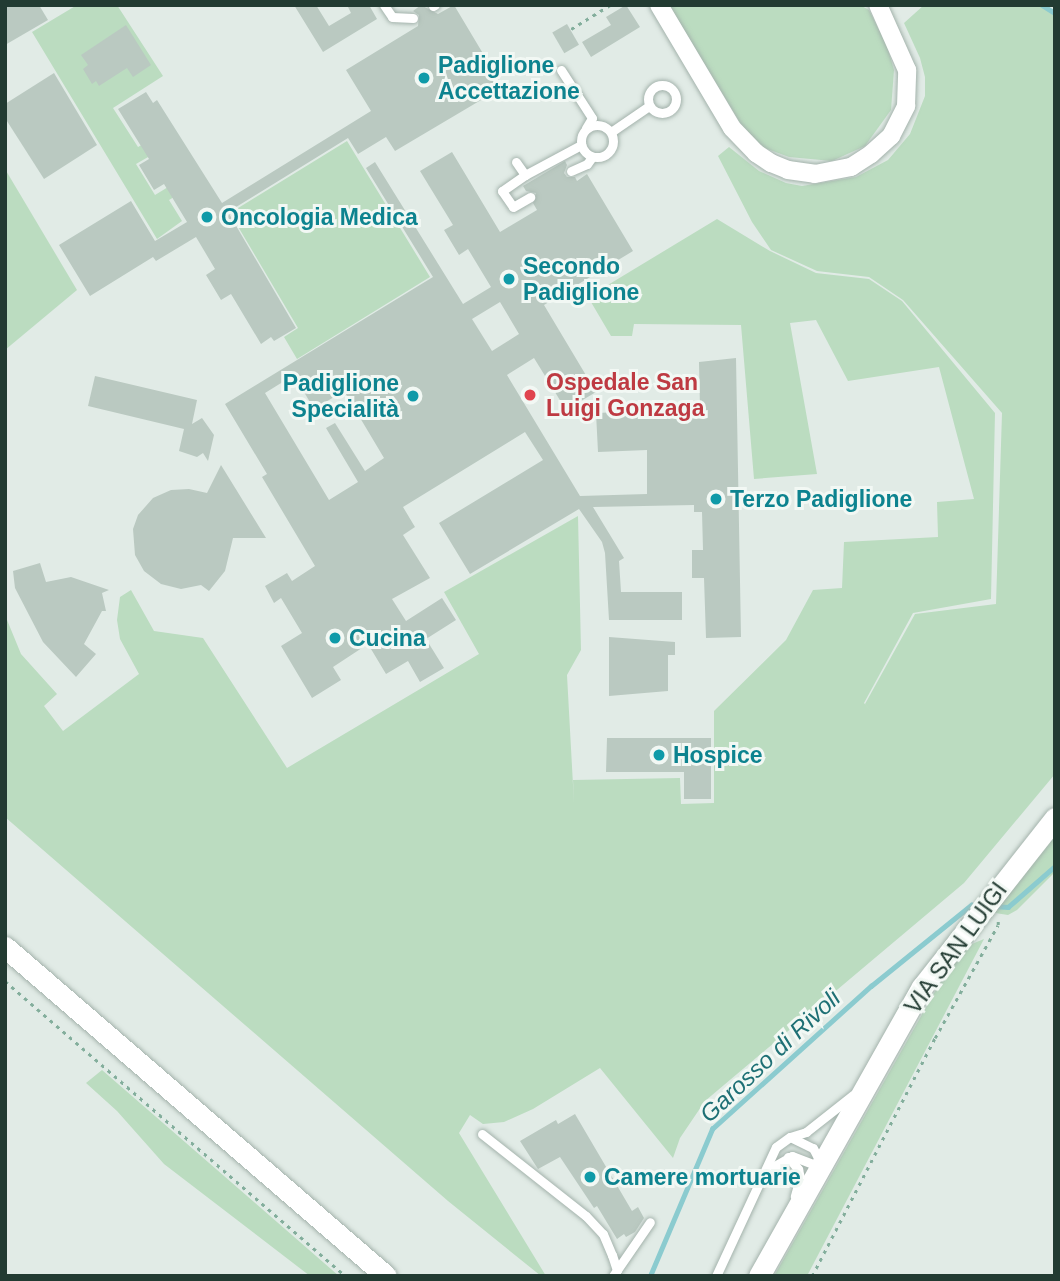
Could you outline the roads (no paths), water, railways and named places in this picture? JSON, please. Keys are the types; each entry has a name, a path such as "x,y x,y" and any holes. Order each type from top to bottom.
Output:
{"street":[{"path":"659,5 733,128 756,153 788,170 815,174 851,167 870,154 891,136 906,106 907,70 878,5"},
{"name":"VIA SAN LUIGI","path":"757,1276 922,987 1055,818"},
{"path":"5,947 386,1276"}],"lane":[{"path":"384,5 392,17 413,18"},
{"path":"530,197 513,208 502,191 525,175 581,145 592,117 561,70"},
{"path":"611,132 649,106"},
{"path":"571,171 593,157 608,153 614,143 611,132 599,125 586,130"},
{"path":"581,145 593,157"},
{"path":"516,162 525,175"},
{"name":"VIA SAN LUIGI","path":"716,1276 776,1147 790,1137 806,1132 865,1084"},
{"path":"482,1135 586,1216 603,1234 615,1273"},
{"path":"790,1137 813,1148 819,1155 821,1167"},
{"path":"765,1172 788,1157 802,1159 821,1167"},
{"name":"VIA SAN LUIGI","path":"757,1276 793,1201 800,1178 799,1169 788,1157"},
{"path":"615,1273 650,1223"}],"waterway":[{"path":"1042,5 1055,13"},
{"name":"Garosso di Rivoli","path":"993,906 1008,907 1055,866"},
{"name":"Garosso di Rivoli","path":"650,1276 712,1129 871,986 971,905"}],"place":[{"name":"Padiglione Accettazione","path":"424,78"},
{"name":"Oncologia Medica","path":"207,217"},
{"name":"Secondo Padiglione","path":"509,279"},
{"name":"Ospedale San Luigi Gonzaga","path":"530,395"},
{"name":"Padiglione Specialità","path":"413,396"},
{"name":"Terzo Padiglione","path":"716,499"},
{"name":"Cucina","path":"335,638"},
{"name":"Hospice","path":"659,755"},
{"name":"Camere mortuarie","path":"590,1177"}]}
